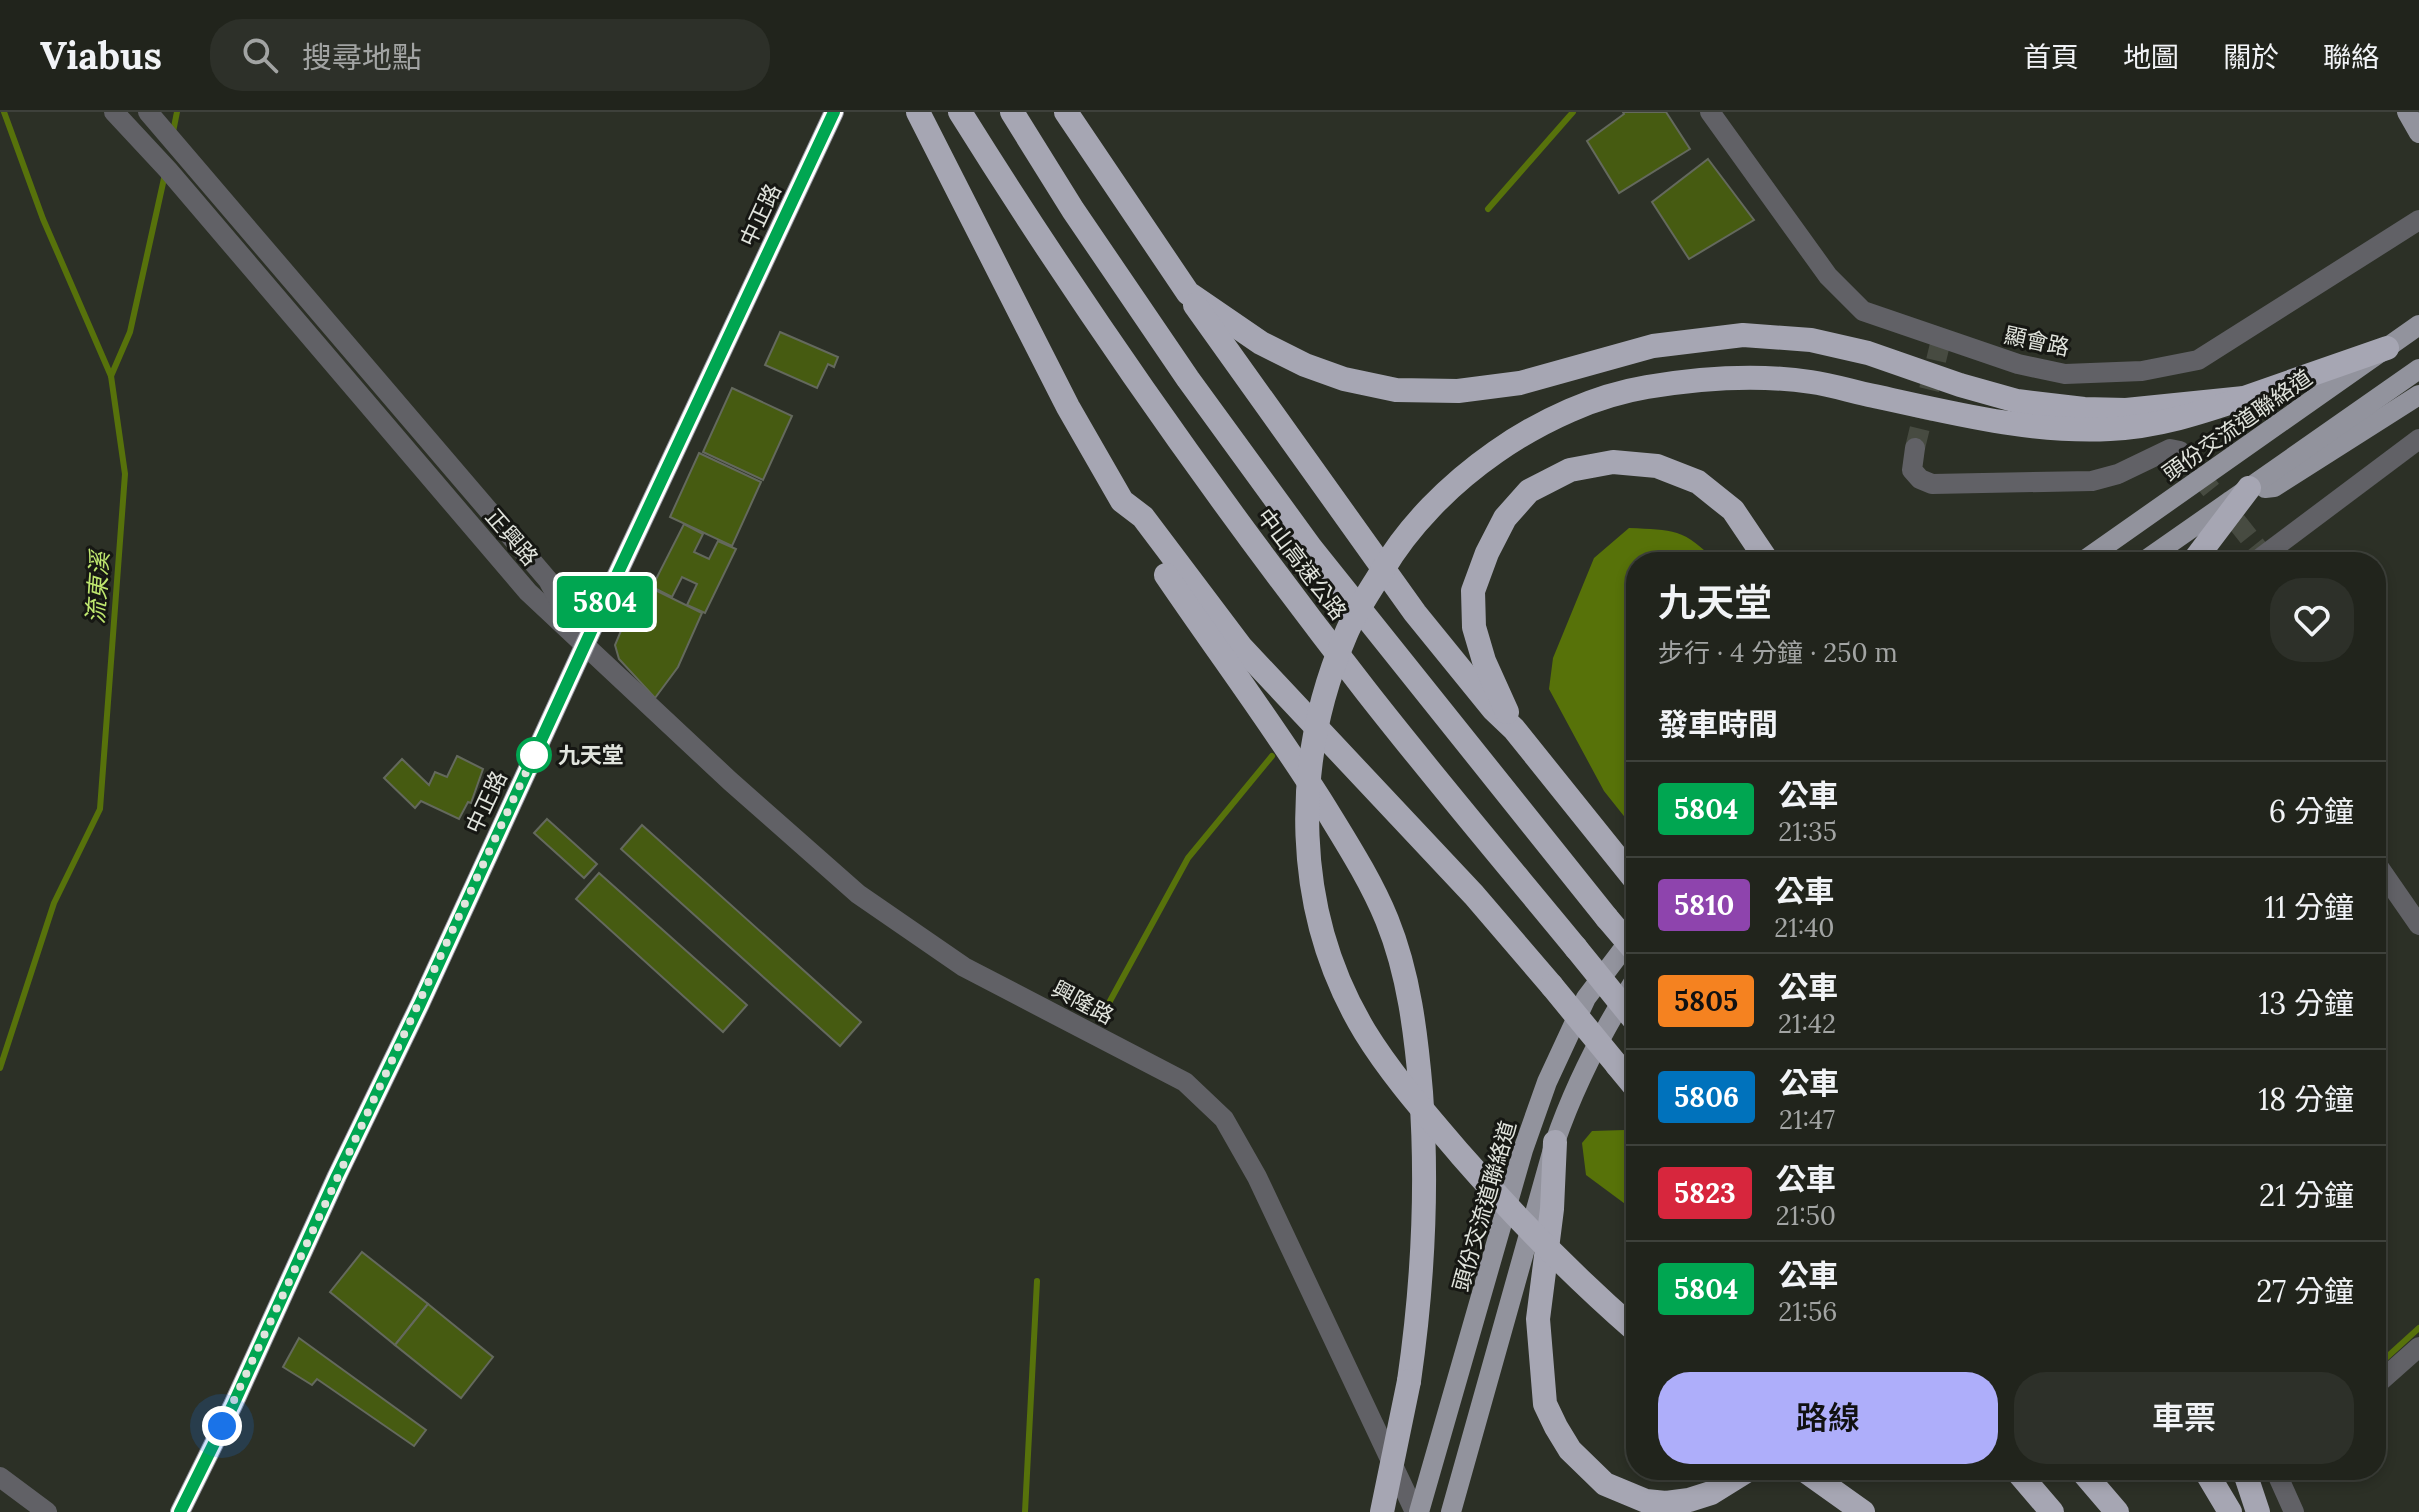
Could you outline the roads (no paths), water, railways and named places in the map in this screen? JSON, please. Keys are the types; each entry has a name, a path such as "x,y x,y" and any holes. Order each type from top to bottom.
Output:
{"highway":[{"path":"918,112 1068,407 1134,527 1290,752 1348,844 1388,921 1406,982 1417,1045 1425,1153 1420,1288 1409,1381 1382,1512"},
{"name":"中山高速公路","path":"960,112 1070,284 1259,550 1367,692 1626,1010"},
{"name":"中山高速公路","path":"1012,112 1073,210 1188,379 1311,548 1626,940"},
{"path":"1066,112 1208,325 1415,613 1493,709 1514,729 1626,869"},
{"path":"1188,293 1261,343 1305,365 1344,379 1396,390 1458,391 1520,383 1653,346 1743,335 1811,340 1988,393 2052,406 2126,410 2244,398"},
{"path":"1626,1322 1510,1210 1416,1103 1367,1035 1346,998 1318,917 1305,826 1308,772 1315,731 1326,684 1348,629 1398,544 1427,510 1499,450 1593,401 1639,388 1732,377 1811,382 2025,426 2113,429 2183,419 2387,348"},
{"path":"1514,729 1484,661 1474,627 1473,591 1487,553 1505,518 1529,491 1570,470 1613,462 1657,466 1698,482 1733,510 1761,552"},
{"path":"2201,552 2249,488"},
{"path":"1122,501 1143,517 1241,647 1474,895 1626,1076"},
{"path":"1555,1142 1552,1209 1538,1319 1545,1404 1556,1427 1570,1450 1605,1484 1646,1501 1666,1503 1689,1500 1711,1493 1732,1480"},
{"path":"1818,1480 1863,1512"},
{"path":"2025,1480 2052,1512"},
{"path":"2090,1480 2117,1512"},
{"path":"2211,1480 2230,1512"},
{"path":"2247,1480 2258,1512"}],"main road":[{"name":"中正路","path":"180,1512 233,1405 834,112"},
{"path":"2407,112 2419,133"},
{"path":"2387,348 2419,315"},
{"name":"頭份交流道聯絡道","path":"2096,552 2419,325"},
{"path":"2157,552 2419,369"},
{"path":"2249,488 2274,487 2419,395"},
{"name":"頭份交流道聯絡道","path":"1417,1512 1523,1150 1547,1082 1586,998 1626,945"},
{"path":"1451,1512 1555,1142 1570,1101 1626,995"}],"street":[{"name":"正興路","path":"114,112 168,170 528,592 585,647"},
{"name":"正興路","path":"148,112 548,580 585,647"},
{"name":"顯會路","path":"1710,112 1828,276 1863,311 2018,364 2065,374 2142,371 2198,360 2419,220"},
{"path":"168,170 187,155"},
{"path":"2268,552 2419,439"},
{"path":"1915,448 1912,470 1920,479 1932,484 2092,481 2118,474 2170,449 2180,451"},
{"name":"興隆路","path":"585,647 858,894 964,967 1185,1082 1224,1119 1257,1177 1417,1512"},
{"path":"2386,877 2419,925"},
{"path":"2386,1376 2419,1347"},
{"path":"0,1477 47,1512"},
{"path":"2281,1480 2294,1512"}],"waterway":[{"name":"流東溪","path":"0,1068 54,903 100,809 125,474 111,376 43,219 4,112"},
{"path":"173,132 177,112"},
{"path":"1488,209 1573,112"},
{"path":"111,376 130,332 165,174"},
{"path":"1104,1012 1188,858 1272,756"},
{"path":"1025,1512 1037,1281"},
{"path":"2386,1358 2419,1328"}],"tunnel":[{"path":"1915,448 1941,340"},
{"path":"2180,451 2261,552"}],"place":[{"name":"九天堂","path":"534,755"}]}
